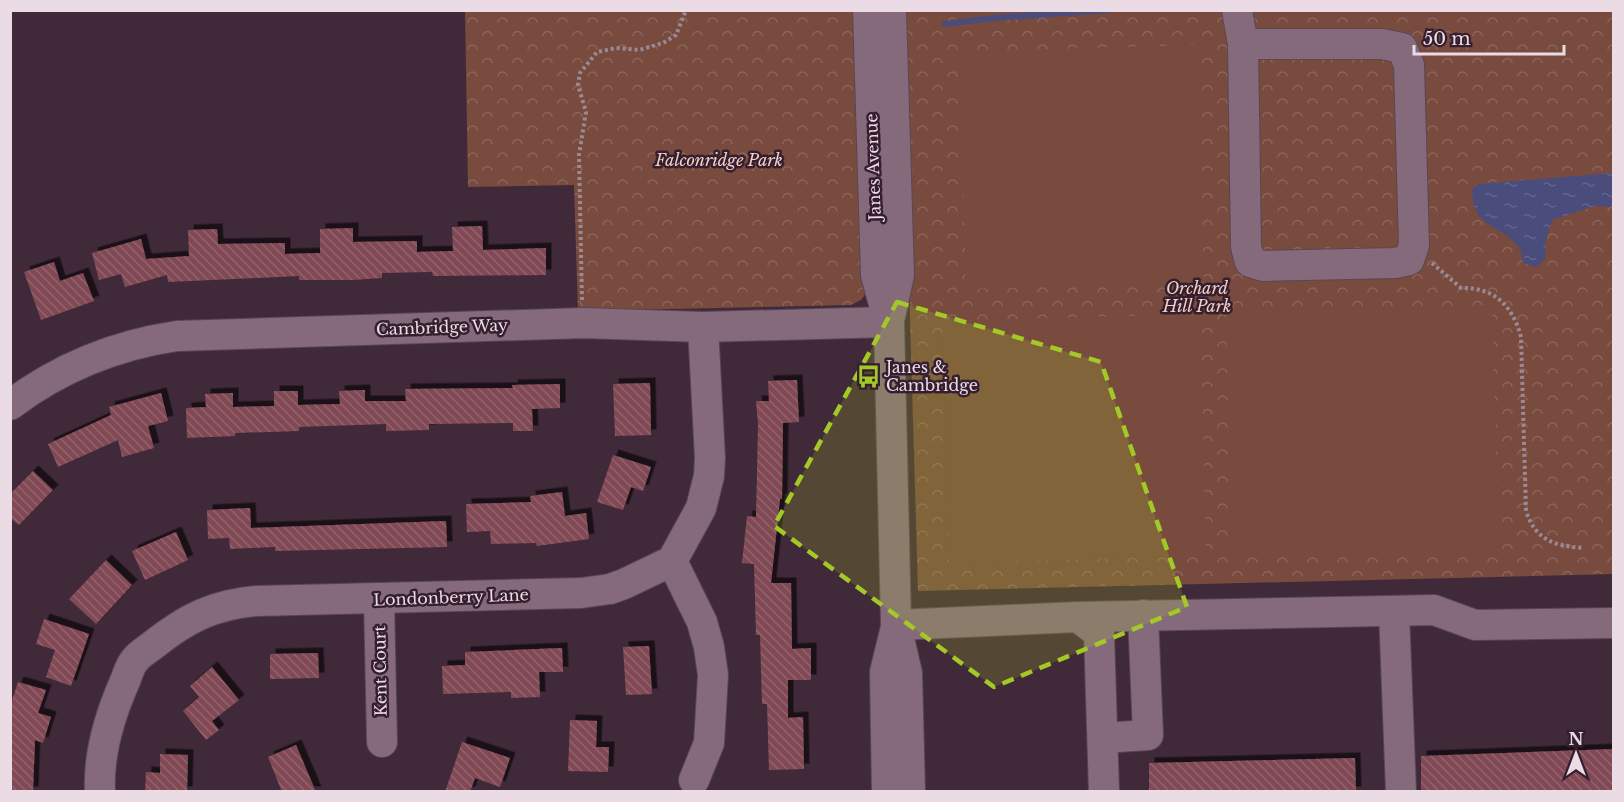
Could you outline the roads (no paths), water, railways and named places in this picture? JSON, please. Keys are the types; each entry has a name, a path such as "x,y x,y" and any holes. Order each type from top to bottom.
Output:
{"street":[{"name":"Janes Avenue","path":"868,10 876,275 889,322 896,625 908,673 910,792"},
{"name":"Janes Avenue","path":"889,322 900,275 891,10"},
{"path":"1237,10 1243,44 1246,247 1250,262 1263,266 1274,266 1395,263 1409,260 1414,244 1409,65 1402,48 1382,44 1243,44"},
{"name":"Cambridge Way","path":"10,405 58,374 85,361 135,344 177,336 583,323 702,327 889,322"},
{"path":"694,780 709,743 713,675 710,647 702,622 672,561 701,508 709,476 710,458 702,327"},
{"name":"Londonberry Lane","path":"100,792 104,750 114,706 134,660 160,639 206,611 237,603 581,593 610,589 672,561"},
{"name":"Kent Court","path":"378,600 382,742"},
{"path":"896,625 1143,615 1434,610 1474,625 1614,623"},
{"path":"1394,611 1401,792"},
{"path":"1103,738 1148,735 1143,615"},
{"path":"1078,617 1100,633 1104,792"},
{"name":"Janes Avenue","path":"887,792 885,672 896,625"}],"water":[{"path":"1613,173 1613,207 1595,206 1552,220 1546,240 1545,260 1536,267 1523,263 1517,245 1481,218 1473,202 1472,190 1478,184"}],"waterway":[{"path":"945,24 1108,10"}],"place":[{"name":"Janes & Cambridge","path":"868,376"}],"park label":[{"name":"Falconridge Park","path":"719,160"},
{"name":"Orchard Hill Park","path":"1197,297"}]}
